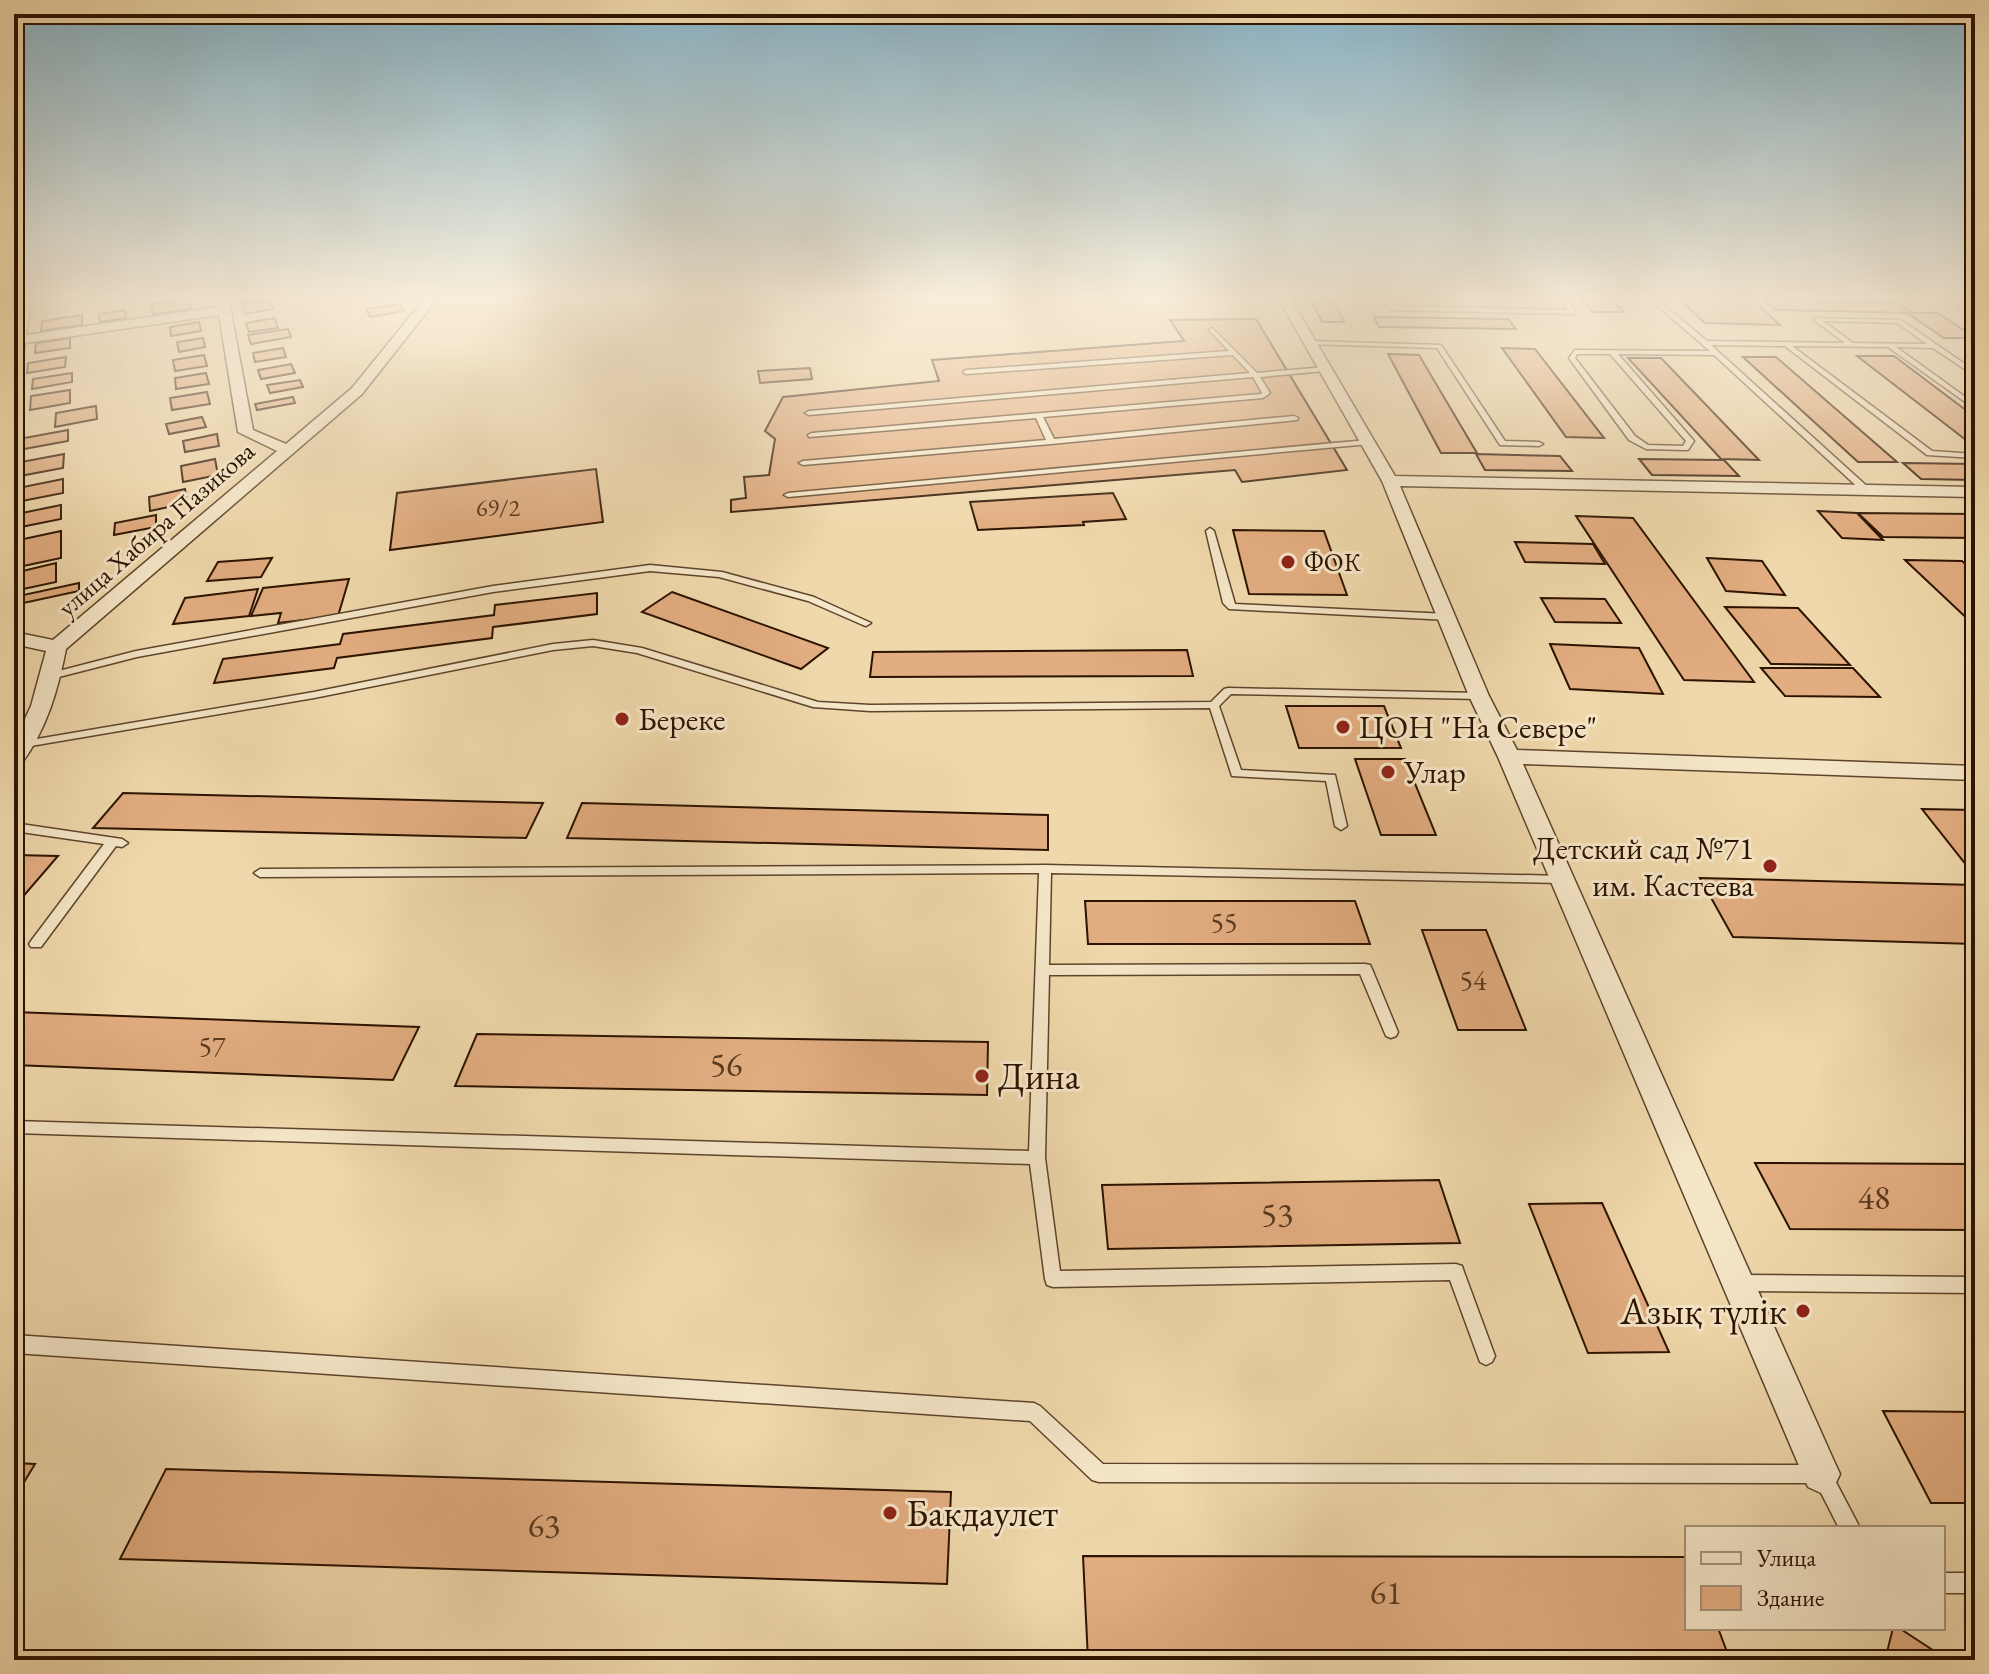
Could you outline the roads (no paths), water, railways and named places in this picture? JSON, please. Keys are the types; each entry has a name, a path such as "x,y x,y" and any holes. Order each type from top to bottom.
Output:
{"street":[{"path":"236,374 246,432 288,450"},
{"name":"улица Хабира Пазикова","path":"20,751 51,676 57,647 357,391 371,374"},
{"path":"1328,374 1390,481 1449,617 1479,696 1509,757 1821,1474"},
{"path":"1390,481 1975,492"},
{"path":"14,638 57,647"},
{"path":"1509,757 1975,773"}],"lane":[{"path":"809,413 1242,374"},
{"path":"812,435 1263,396 1266,393 1255,374"},
{"path":"1458,374 1503,443 1539,444"},
{"path":"1584,374 1632,438 1646,447 1685,448 1690,441 1631,374"},
{"path":"1739,374 1866,490"},
{"path":"1825,374 1930,453 1975,456"},
{"path":"1929,374 1975,407"},
{"path":"1039,416 1051,442"},
{"path":"803,463 1294,418"},
{"path":"788,495 1367,442"},
{"path":"1210,531 1228,603 1232,607 1449,617"},
{"path":"51,676 136,654 493,589 650,568 719,574 811,599 866,623"},
{"path":"20,751 553,647 593,643 638,650 817,705 870,708 1214,705 1228,691 1479,696"},
{"path":"1214,705 1236,773 1331,778 1341,826"},
{"path":"14,827 117,843 36,944"},
{"path":"260,873 1045,869 1562,879"},
{"path":"1045,869 1037,1158 1053,1279 1456,1272 1486,1356"},
{"path":"1043,970 1365,969 1391,1032"},
{"path":"14,1127 1037,1158"},
{"path":"1738,1283 1975,1285"},
{"path":"14,1344 1034,1412 1099,1473 1821,1474 1849,1526"},
{"path":"1945,1583 1975,1583"}],"place":[{"name":"ФОК","path":"1288,562"},
{"name":"Береке","path":"622,719"},
{"name":"ЦОН \"На Севере\"","path":"1343,727"},
{"name":"Улар","path":"1388,772"},
{"name":"Детский сад №71 им. Кастеева","path":"1770,866"},
{"name":"Дина","path":"982,1076"},
{"name":"Азық түлік","path":"1803,1311"},
{"name":"Бакдаулет","path":"890,1513"}]}
